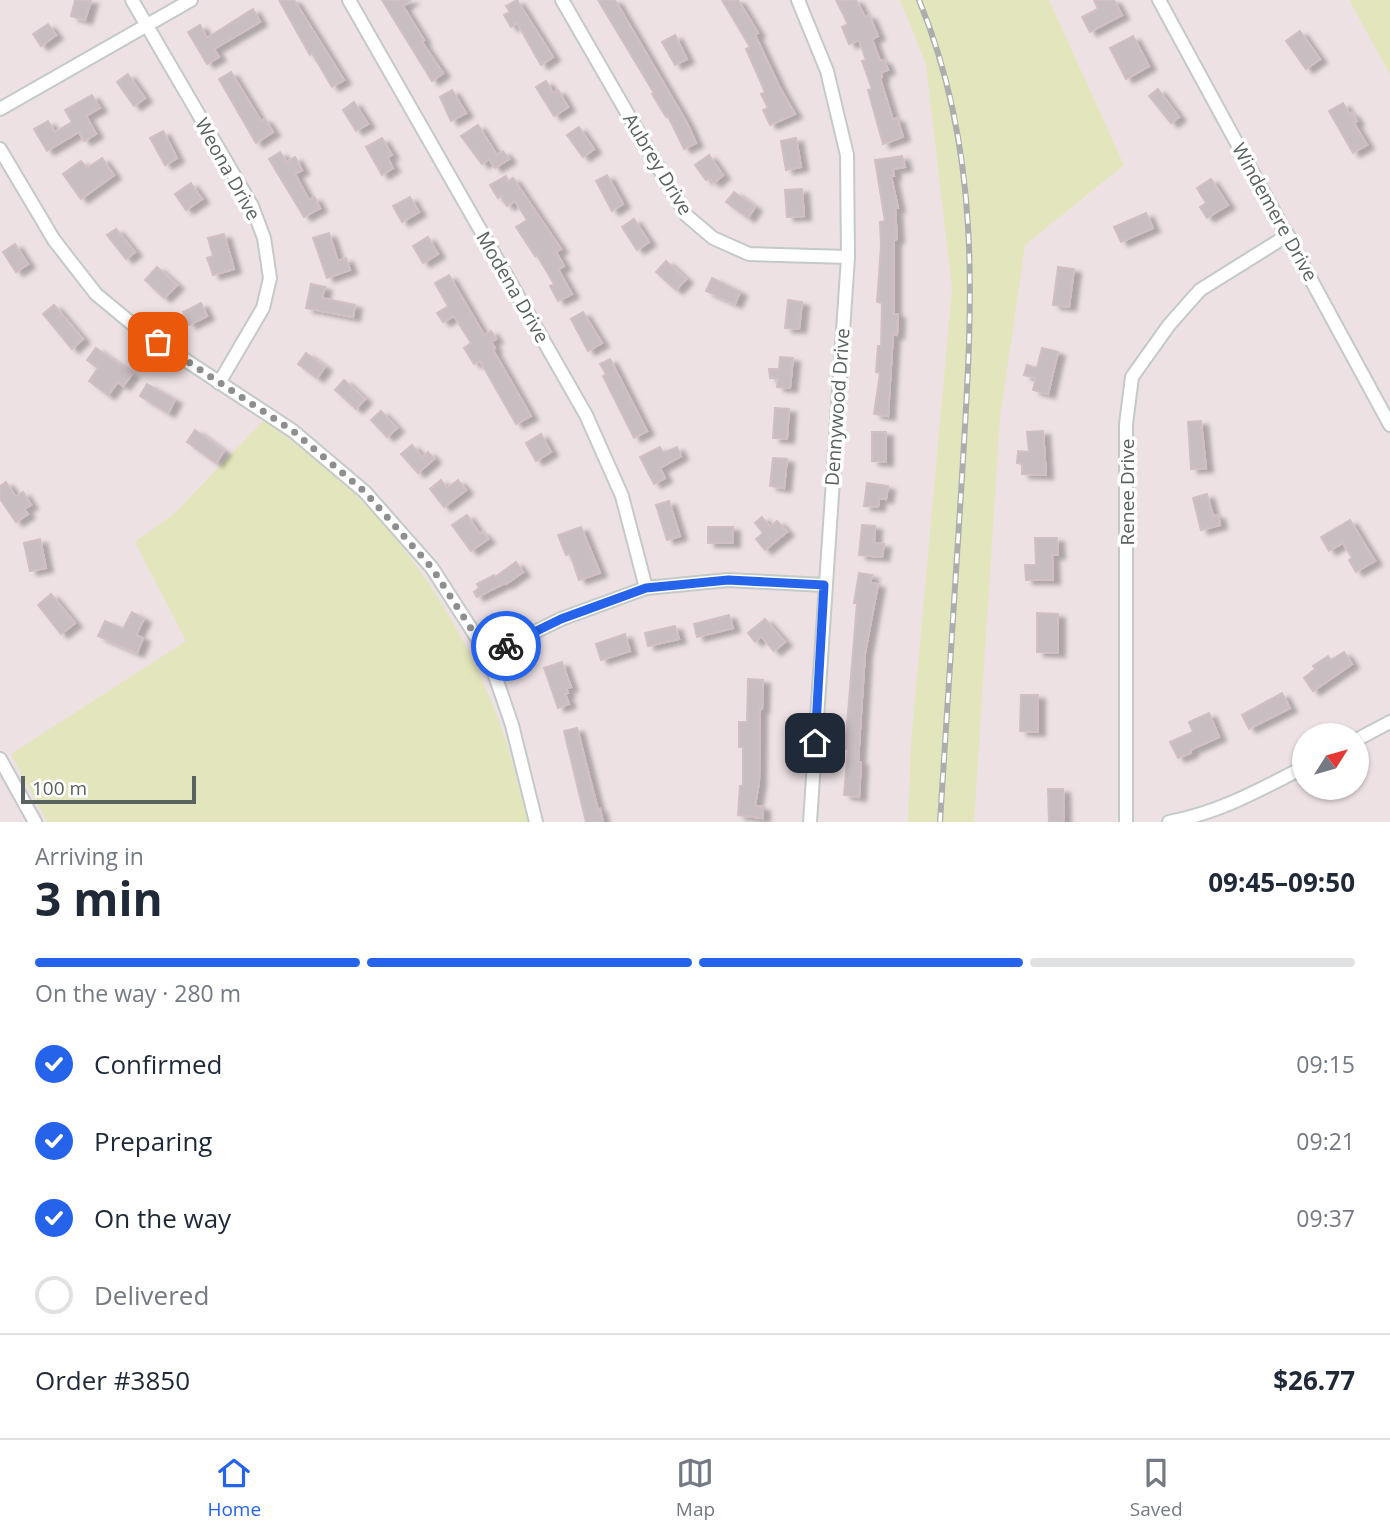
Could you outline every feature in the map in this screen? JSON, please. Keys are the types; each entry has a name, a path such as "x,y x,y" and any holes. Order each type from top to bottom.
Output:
{"street":[{"name":"Weona Drive","path":"132,0 252,206 264,238 270,278 263,308 219,383"},
{"path":"0,109 191,0"},
{"name":"Modena Drive","path":"348,0 586,415 622,496 646,588"},
{"name":"Aubrey Drive","path":"562,0 686,215 713,238 749,254 848,257"},
{"name":"Dennywood Drive","path":"798,0 827,71 847,155 848,257 810,822"},
{"name":"Windemere Drive","path":"1159,0 1390,425"},
{"path":"0,149 54,240 96,295 137,328 293,431 365,492 432,568 488,655 512,724 536,822"},
{"name":"Renee Drive","path":"1126,822 1126,424 1132,377 1169,326 1200,290 1288,235"},
{"path":"488,655 561,619 646,588 728,580 824,585"},
{"path":"1369,733 1390,722"},
{"path":"0,759 35,822"},
{"path":"1169,822 1196,817 1238,802 1292,773"}],"green space":[{"path":"900,0 1049,0 1124,165 1025,245 1000,418 974,822 908,822 911,744 952,288 926,64"},
{"path":"1349,0 1390,0 1390,74"},
{"path":"264,420 324,466 365,504 416,565 433,590 464,642 489,696 508,748 528,822 47,822 11,754 186,641 135,542 175,513"}],"building":[{"path":"75,0 91,0 85,20 71,16"},
{"path":"279,0 294,0 344,80 332,87 312,53 310,55"},
{"path":"382,0 411,0 403,6 424,40 422,42 443,73 432,81"},
{"path":"517,0 553,57 541,65 517,23 511,27 504,15 510,12 506,6"},
{"path":"598,0 615,0 696,143 684,149 668,116 666,117 652,94 654,93"},
{"path":"722,0 738,0 758,33 755,35 795,114 770,125 763,110 768,108 761,94 765,92 746,49 750,47"},
{"path":"836,0 856,0 865,17 869,15 878,36 872,39 880,61 884,60 888,70 881,72 880,78 893,120 897,118 903,137 883,144 868,90 872,89 862,61 866,60 859,40 849,44 842,27 848,24"},
{"path":"1094,0 1114,0 1122,15 1090,32 1082,17 1098,9"},
{"path":"253,9 260,22 214,49 219,57 207,64 188,32 200,25 207,38"},
{"path":"48,24 56,35 41,46 33,34"},
{"path":"1300,31 1320,59 1306,69 1286,41"},
{"path":"675,35 687,59 675,65 662,42"},
{"path":"1133,36 1149,66 1126,79 1110,48"},
{"path":"231,72 261,121 265,119 273,132 256,143 219,79"},
{"path":"128,74 145,98 134,106 117,82"},
{"path":"546,81 553,93 558,90 568,107 554,116 536,87"},
{"path":"1158,89 1179,117 1171,123 1149,96"},
{"path":"452,90 466,113 451,121 440,97"},
{"path":"92,95 100,108 86,116 96,134 84,141 79,132 47,151 34,129 48,121 55,132 72,122 65,110"},
{"path":"354,102 368,124 356,131 343,110"},
{"path":"1343,103 1357,121 1354,123 1367,145 1353,153 1329,111"},
{"path":"478,125 497,155 503,151 509,159 495,168 489,159 482,164 461,136"},
{"path":"579,127 594,149 583,157 567,135"},
{"path":"163,131 177,158 165,165 150,138"},
{"path":"382,138 392,155 387,157 393,168 382,175 366,147"},
{"path":"796,138 801,167 786,170 781,141"},
{"path":"280,152 287,162 295,157 302,170 295,174 309,200 314,197 320,208 304,217 269,159"},
{"path":"709,155 723,175 714,183 710,178 706,180 695,165"},
{"path":"902,156 905,167 893,169 894,176 891,176 898,208 895,208 897,239 894,240 894,314 898,314 897,335 893,334 888,416 874,414 880,373 876,372 878,346 881,346 882,303 877,302 880,222 885,221 875,160"},
{"path":"102,158 114,175 81,199 63,174 81,161 87,168"},
{"path":"607,175 623,204 612,211 596,181"},
{"path":"506,176 508,181 513,178 561,249 556,252 564,266 558,269 572,294 558,301 550,286 554,284 516,227 527,220 515,201 507,206 490,185"},
{"path":"1211,179 1228,205 1207,218 1200,207 1206,203 1197,188"},
{"path":"191,183 202,199 186,210 175,194"},
{"path":"802,189 804,216 787,217 785,190"},
{"path":"734,192 755,207 748,218 726,202"},
{"path":"410,197 419,212 402,222 393,206"},
{"path":"1146,213 1153,228 1121,242 1114,227"},
{"path":"634,219 649,242 637,250 622,227"},
{"path":"116,229 135,252 126,259 107,235"},
{"path":"329,233 338,261 346,258 350,270 327,278 313,238"},
{"path":"224,234 234,269 213,275 207,258 213,256 208,238"},
{"path":"428,237 438,254 423,263 413,246"},
{"path":"15,244 28,264 16,272 3,252"},
{"path":"666,261 686,279 676,290 656,272"},
{"path":"157,267 177,285 164,298 145,280"},
{"path":"1058,267 1074,269 1069,307 1053,305"},
{"path":"449,275 484,335 491,331 496,339 491,342 495,348 493,350 531,416 516,424 480,361 474,364 464,348 471,343 454,316 443,322 437,313 448,306 435,283"},
{"path":"712,278 740,292 735,304 706,291"},
{"path":"311,284 325,287 322,298 355,305 353,317 306,308"},
{"path":"788,300 802,302 799,329 785,328"},
{"path":"201,303 207,316 189,325 183,312"},
{"path":"54,305 83,339 72,349 43,314"},
{"path":"583,312 602,343 588,351 571,319"},
{"path":"96,348 132,374 123,386 118,382 108,395 89,381 98,368 87,360"},
{"path":"1042,348 1058,352 1048,394 1033,390 1036,378 1024,375 1027,365 1037,368"},
{"path":"306,353 325,367 317,378 298,364"},
{"path":"780,357 793,358 790,388 777,387 778,378 770,378 769,369 779,369"},
{"path":"610,359 647,431 634,438 603,376 606,374 600,364"},
{"path":"344,380 365,399 356,409 335,390"},
{"path":"147,384 175,400 168,413 140,396"},
{"path":"775,408 789,409 787,439 773,438"},
{"path":"381,411 397,428 387,437 371,420"},
{"path":"1201,421 1206,468 1191,469 1188,422"},
{"path":"195,430 224,451 216,463 187,442"},
{"path":"1043,431 1046,475 1022,474 1022,464 1017,463 1018,451 1029,452 1027,432"},
{"path":"872,432 886,432 886,462 872,461"},
{"path":"541,434 551,452 536,461 526,443"},
{"path":"412,445 422,457 428,452 434,459 418,473 401,454"},
{"path":"660,447 663,453 677,447 681,456 660,468 665,478 654,484 640,457"},
{"path":"773,458 787,459 784,488 770,486"},
{"path":"441,480 447,488 458,480 466,490 444,507 430,489"},
{"path":"6,482 16,497 23,492 31,505 24,509 28,514 16,522 0,499 0,486"},
{"path":"867,483 888,486 886,499 879,498 878,507 864,506"},
{"path":"1207,494 1213,516 1218,515 1220,525 1201,530 1193,498"},
{"path":"669,501 680,536 667,540 656,505"},
{"path":"467,515 480,534 482,532 488,539 471,551 452,525"},
{"path":"762,517 770,527 777,521 787,532 765,550 756,539 763,533 755,523"},
{"path":"1350,520 1375,561 1356,572 1343,543 1329,551 1321,537"},
{"path":"862,525 875,526 874,543 884,544 882,557 859,555"},
{"path":"581,527 600,573 579,580 570,554 566,555 558,535"},
{"path":"708,527 733,527 733,543 708,543"},
{"path":"1035,538 1057,538 1058,555 1052,555 1053,580 1026,580 1025,565 1036,565"},
{"path":"40,539 46,568 30,571 24,543"},
{"path":"516,562 523,572 506,584 477,597 474,592 479,588 477,584 494,575 495,577"},
{"path":"859,573 872,575 870,583 878,584 865,653 858,762 861,762 859,797 844,795 848,749 845,749 857,603 854,603"},
{"path":"51,594 75,623 61,634 38,605"},
{"path":"132,612 144,619 136,635 143,638 137,653 98,636 105,621 123,629"},
{"path":"1037,613 1058,614 1058,653 1037,652"},
{"path":"729,615 733,628 697,637 694,624"},
{"path":"765,619 785,642 774,651 761,636 755,642 748,633"},
{"path":"675,626 679,639 648,646 645,633"},
{"path":"625,634 630,651 601,660 596,644"},
{"path":"1344,652 1352,664 1313,691 1304,678 1315,669 1313,666 1328,656 1331,660"},
{"path":"562,662 571,687 566,688 568,693 565,694 569,704 558,708 544,668"},
{"path":"748,679 763,680 759,782 755,806 763,807 763,818 738,815 740,786 743,786 743,747 739,747 739,722 747,722"},
{"path":"1282,693 1290,708 1249,729 1242,715"},
{"path":"1021,695 1038,695 1038,732 1020,731"},
{"path":"1209,713 1219,737 1178,758 1170,742 1193,732 1189,722"},
{"path":"577,728 603,822 586,822 564,731"},
{"path":"1048,789 1063,789 1064,822 1049,822"}],"railway":[{"path":"919,0 940,61 955,121 969,244 968,367 940,822"}],"way so far":[{"path":"158,342 293,431 365,492 432,568 488,655 506,646"}],"route":[{"path":"506,646 561,619 646,588 728,580 824,585 815,743"}]}
